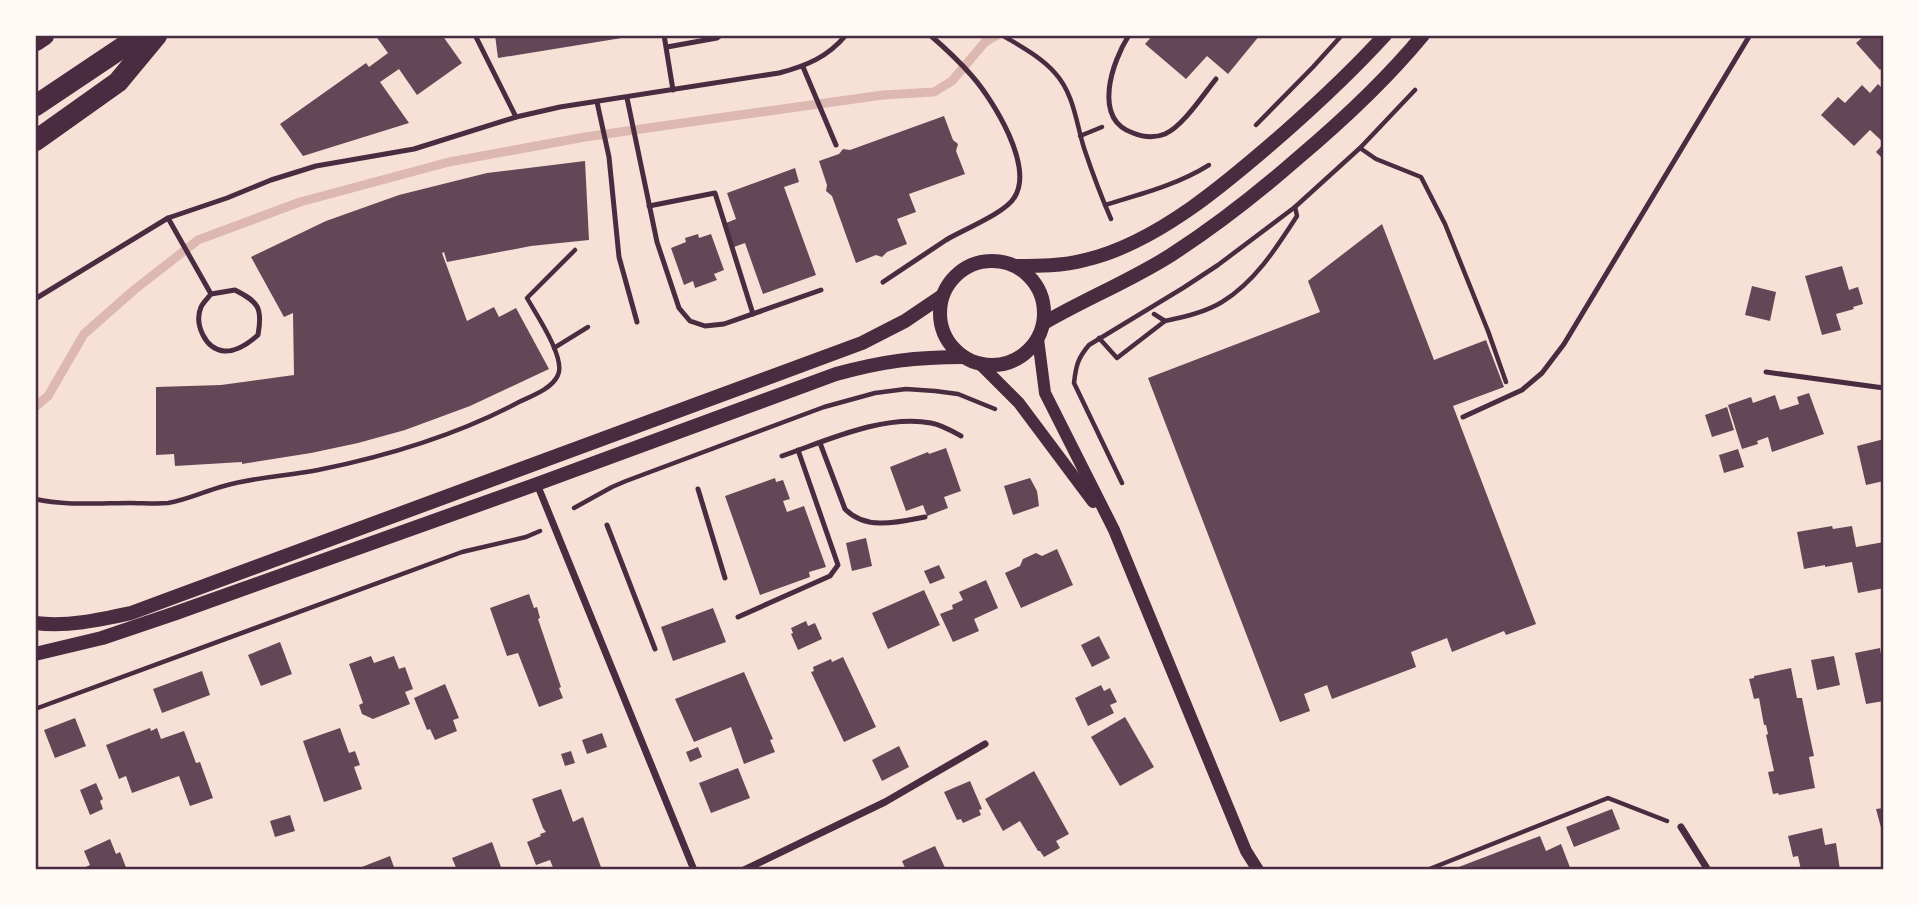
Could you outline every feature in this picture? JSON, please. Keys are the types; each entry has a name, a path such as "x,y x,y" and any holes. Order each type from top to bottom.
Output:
{"highway":[{"path":"35,41 44,35"},
{"path":"35,106 141,35"},
{"path":"35,141 118,82 157,35"}],"main road":[{"path":"1016,265 1030,276 1041,291 1045,307 1044,323 1038,339 1028,352 1014,361 997,365 980,364 964,357 951,346 943,331 939,313 942,296 951,280 964,268 981,261 1050,265 1086,260 1143,239 1252,161 1322,99 1385,35"},
{"path":"1044,323 1170,256 1251,198 1367,96 1423,35"},
{"path":"35,623 51,625 91,622 131,612 862,343 905,321 942,296"},
{"path":"35,654 102,638 176,613 836,374 898,359 964,357"}],"street":[{"path":"1038,339 1045,393 1114,530 1246,850 1258,870"},
{"path":"980,364 1019,403 1114,530"},
{"path":"537,484 694,870"},
{"path":"744,870 885,802 985,744"},
{"path":"1681,827 1708,870"}],"lane":[{"path":"475,35 516,117"},
{"path":"664,35 673,90"},
{"path":"667,47 721,35"},
{"path":"35,299 169,218 271,180 316,166 414,149 516,117 560,107 803,67 828,54 846,35"},
{"path":"883,282 948,239 999,210 1013,200 1019,189 1021,175 1015,150 994,109 974,78 930,35"},
{"path":"1129,35 1113,67 1109,86 1114,122 1125,131 1153,137 1166,133 1181,122 1216,79"},
{"path":"1463,416 1522,390 1542,373 1564,344 1750,35"},
{"path":"803,67 836,145"},
{"path":"627,98 657,242 679,308 690,321 705,326 724,324 821,290"},
{"path":"597,102 608,157 619,257 637,323"},
{"path":"649,206 715,193 753,314"},
{"path":"169,218 211,294"},
{"path":"234,290 253,299 261,316 258,335 245,346 223,351 206,342 199,326 201,308 211,294 234,290"},
{"path":"1766,372 1884,388"},
{"path":"782,456 856,430 910,421 932,423 961,436"},
{"path":"820,443 845,509 852,516 876,523 895,523 925,517"},
{"path":"738,617 830,576 838,565 798,450"},
{"path":"698,489 725,578"},
{"path":"607,525 655,649"}],"path":[{"path":"1002,35 1041,59 1056,73 1066,89 1074,107 1080,136 1111,219"},
{"path":"1250,131 1342,35"},
{"path":"1122,483 1074,383 1076,365 1081,354 1099,338 1218,265 1295,207 1360,148 1415,90"},
{"path":"1080,136 1114,122"},
{"path":"1360,148 1376,159 1421,177 1445,223 1511,395"},
{"path":"1105,205 1186,178 1220,157"},
{"path":"1099,338 1117,358 1166,321 1189,316 1222,303 1247,282 1274,253 1297,216 1295,207"},
{"path":"35,499 86,503 167,503 223,486 318,470 370,457 452,433 488,418 537,393 558,375 559,367 554,348 527,298 575,250"},
{"path":"1154,314 1166,321"},
{"path":"554,348 588,327"},
{"path":"575,508 625,481 824,407 875,393 906,389 935,391 958,394 997,409 1006,409"},
{"path":"35,709 450,557 526,537 554,526"},
{"path":"1427,870 1608,798 1681,827"}],"building":[{"path":"375,35 442,35 462,63 417,95 399,69 380,82 409,123 303,156 280,124 366,63 369,67 388,53"},
{"path":"495,35 634,35 634,36 498,58"},
{"path":"1153,35 1260,35 1228,74 1207,56 1186,79 1145,44"},
{"path":"1865,35 1884,35 1884,66 1880,70 1856,43"},
{"path":"1878,84 1884,90 1884,143 1870,130 1854,146 1821,115 1838,97 1845,103 1862,85 1870,93"},
{"path":"944,116 953,140 958,144 956,151 965,174 909,194 916,212 897,219 907,244 887,252 882,257 876,255 856,263 832,196 826,191 827,185 819,161 839,154 843,149 850,150"},
{"path":"1884,143 1884,160 1876,152"},
{"path":"585,161 589,240 531,246 447,262 444,252 442,253 467,321 494,307 499,317 516,308 549,369 470,406 405,430 358,443 242,464 175,466 174,454 156,455 156,387 221,385 294,375 293,313 284,317 251,257 326,221 399,195 487,173"},
{"path":"795,168 799,182 784,187 816,275 763,294 745,243 734,247 726,223 736,219 727,193"},
{"path":"1382,224 1434,360 1486,340 1504,387 1453,406 1536,624 1506,635 1504,631 1452,652 1447,638 1411,652 1416,667 1332,699 1327,685 1304,694 1310,711 1280,722 1148,378 1320,312 1308,281"},
{"path":"698,234 699,238 711,234 724,270 714,274 717,280 695,288 693,281 684,285 671,248 686,242 685,238"},
{"path":"1842,266 1849,290 1858,287 1863,304 1836,314 1841,330 1822,335 1805,276"},
{"path":"1752,286 1776,292 1770,321 1745,315"},
{"path":"1809,393 1824,434 1772,452 1768,437 1757,441 1758,444 1742,449 1728,405 1751,397 1753,403 1775,395 1780,410 1799,404 1797,397"},
{"path":"1727,407 1734,430 1712,437 1705,415"},
{"path":"1884,439 1884,481 1866,485 1857,446"},
{"path":"946,448 961,491 944,497 948,508 927,516 923,505 906,511 890,467"},
{"path":"1738,449 1744,467 1724,473 1719,455"},
{"path":"775,478 776,482 783,480 790,499 783,501 787,512 804,506 826,567 809,572 810,577 760,595 725,496"},
{"path":"1030,478 1037,491 1039,506 1013,515 1004,486"},
{"path":"1832,526 1833,529 1852,526 1856,547 1884,542 1884,588 1858,593 1852,562 1804,569 1797,532"},
{"path":"866,538 872,566 852,571 846,543"},
{"path":"1057,549 1073,585 1021,608 1005,573 1020,566 1023,559 1036,553 1042,556"},
{"path":"939,565 945,578 930,584 924,571"},
{"path":"986,580 998,608 974,619 979,631 953,642 940,614 953,609 952,605 963,600 959,592"},
{"path":"924,590 940,625 888,649 872,613"},
{"path":"529,594 534,608 537,607 538,619 563,698 539,707 518,653 507,656 490,608"},
{"path":"713,608 726,642 673,661 661,627"},
{"path":"806,621 808,626 815,623 822,639 798,650 791,628"},
{"path":"1099,636 1110,658 1092,667 1081,645"},
{"path":"280,642 292,674 261,686 248,655"},
{"path":"1880,648 1884,673 1884,701 1866,704 1855,653"},
{"path":"371,656 374,663 394,656 399,669 405,667 413,689 405,692 410,704 373,719 362,714 359,705 363,703 349,664"},
{"path":"1834,656 1840,685 1817,690 1811,660"},
{"path":"843,657 876,727 844,742 811,672 814,671 813,667"},
{"path":"1791,668 1797,698 1802,698 1814,756 1809,757 1815,788 1779,795 1773,794 1768,772 1774,771 1766,735 1768,734 1759,698 1754,699 1749,679"},
{"path":"202,671 210,695 162,713 153,689"},
{"path":"744,672 773,739 770,740 775,752 744,764 731,727 694,742 675,699"},
{"path":"445,684 459,718 453,720 457,731 435,740 430,729 427,730 414,698"},
{"path":"1101,685 1104,691 1110,688 1117,702 1110,705 1114,713 1088,726 1075,698"},
{"path":"1125,717 1154,767 1120,786 1091,737"},
{"path":"75,718 86,746 55,758 44,730"},
{"path":"150,728 151,731 157,728 161,739 184,731 196,763 200,762 213,798 190,806 179,776 132,793 126,776 119,779 106,745"},
{"path":"340,728 349,753 355,751 360,765 354,767 362,789 324,802 303,741"},
{"path":"602,733 607,747 587,754 582,740"},
{"path":"899,746 909,767 882,781 872,760"},
{"path":"698,747 702,757 690,762 686,752"},
{"path":"571,751 575,763 565,766 561,754"},
{"path":"738,768 750,798 711,813 699,783"},
{"path":"1034,771 1069,834 1056,841 1060,848 1044,857 1020,821 1003,831 985,799"},
{"path":"970,781 982,809 979,810 981,815 963,823 961,819 957,820 944,792"},
{"path":"96,783 103,799 100,801 103,809 90,815 80,790"},
{"path":"561,789 573,822 583,817 602,870 554,870 550,860 536,865 527,842 546,832 532,799"},
{"path":"1884,808 1884,835 1883,835 1876,809"},
{"path":"1612,809 1620,829 1574,847 1566,827"},
{"path":"290,815 295,831 275,837 270,821"},
{"path":"1822,828 1825,845 1836,843 1840,870 1801,870 1798,856 1793,857 1788,836"},
{"path":"1540,836 1546,851 1561,844 1571,870 1451,870"},
{"path":"110,839 116,854 120,852 127,870 79,870 90,865 84,851"},
{"path":"492,842 502,870 457,870 452,858"},
{"path":"935,846 946,870 906,870 902,861"},
{"path":"390,856 395,870 354,870"}],"waterway":[{"path":"35,407 48,396 84,334 134,290 198,240 300,202 449,162 585,137 883,95 934,92 952,81 985,42 997,35"}]}
